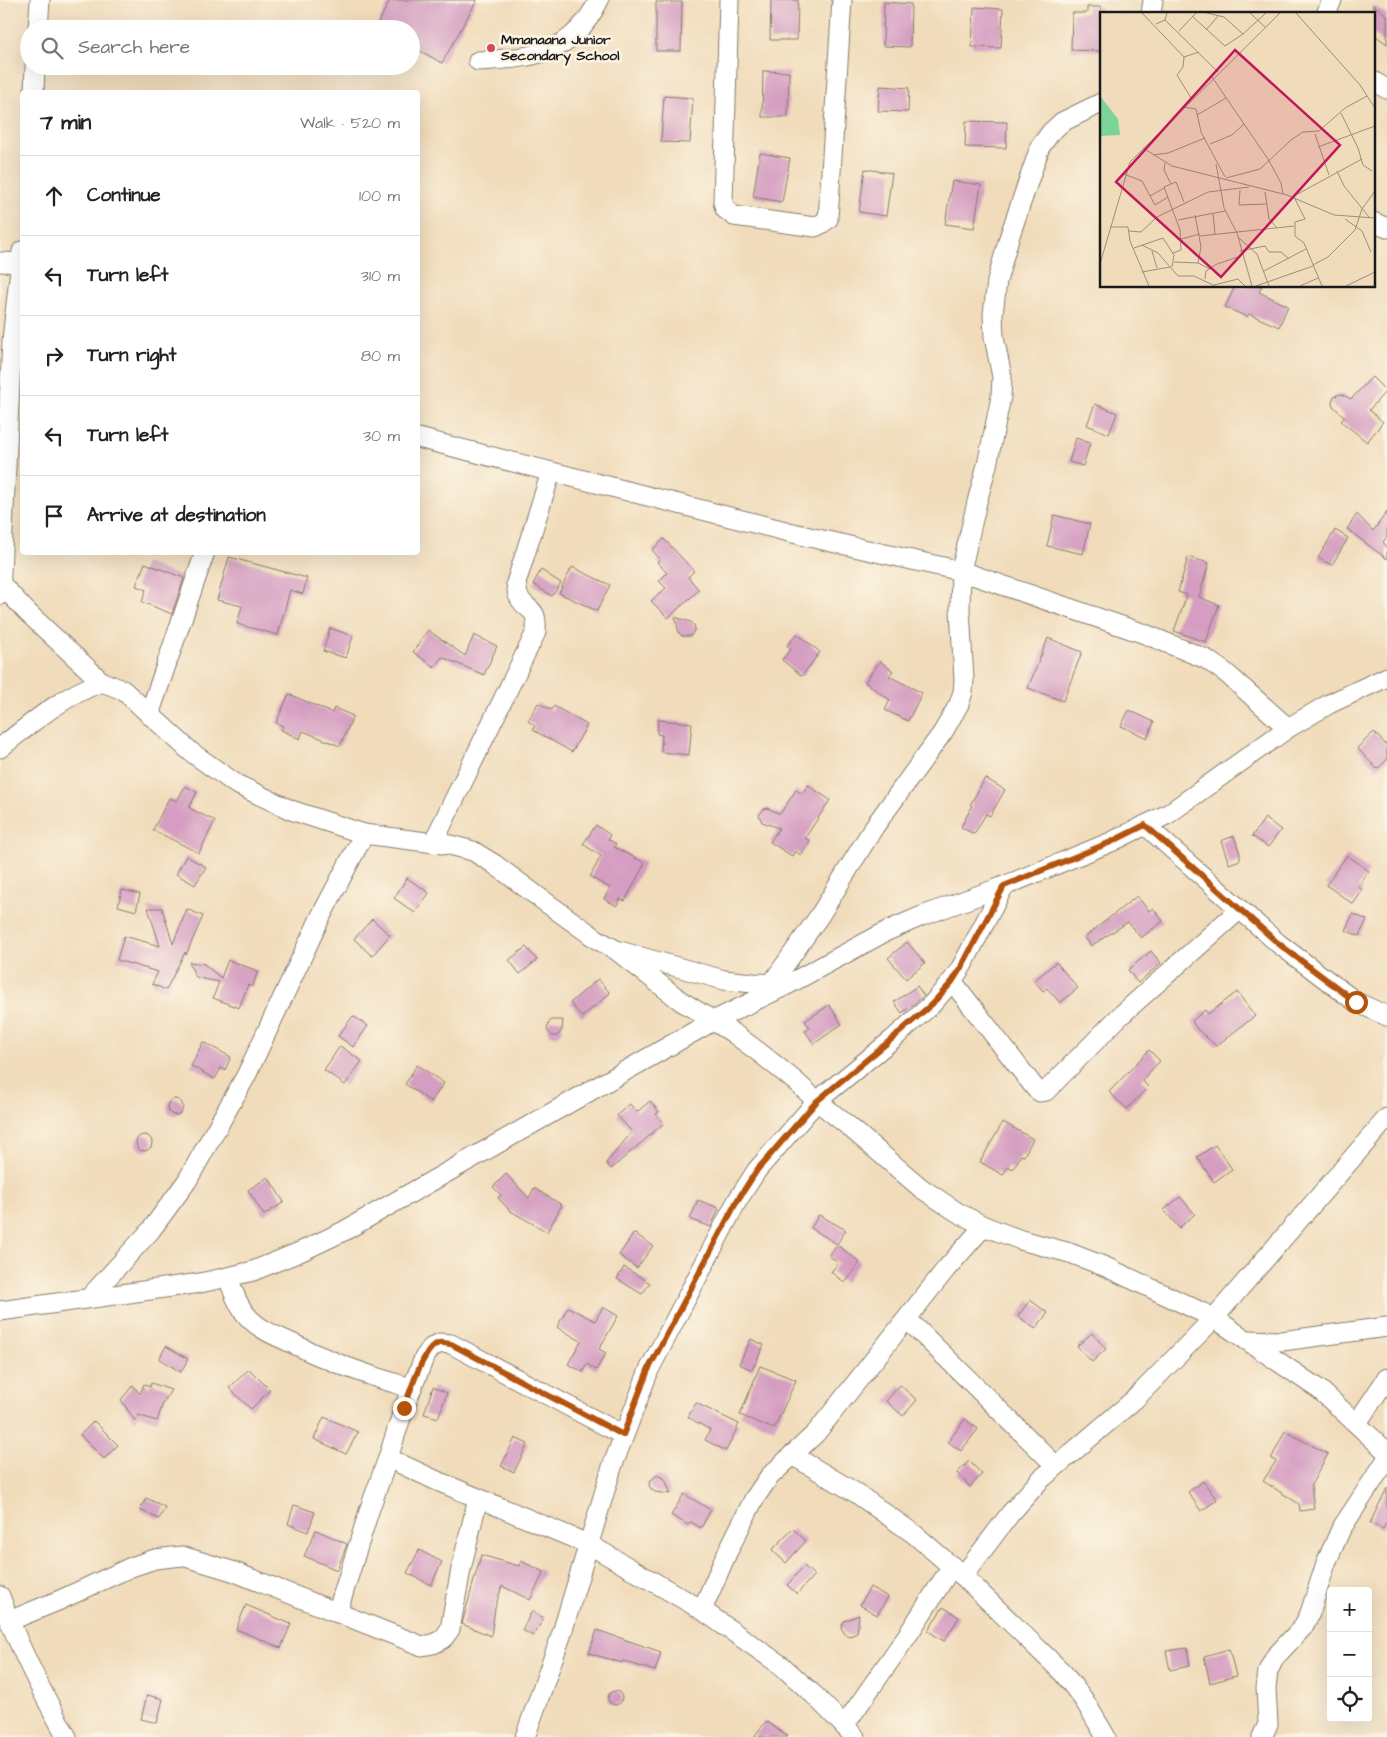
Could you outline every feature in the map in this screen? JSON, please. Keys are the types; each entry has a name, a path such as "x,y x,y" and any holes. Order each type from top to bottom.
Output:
{"street":[{"path":"39,20 40,0"},
{"path":"478,61 521,58 543,53 580,30 599,0"},
{"path":"729,0 723,202 725,209 734,216 814,227 828,219 842,0"},
{"path":"1327,12 1332,0"},
{"path":"34,90 35,75"},
{"path":"1374,82 1387,89"},
{"path":"780,984 874,827 943,732 959,704 964,680 960,609 961,571 1001,397 1002,377 994,337 993,314 997,281 1009,238 1040,147 1050,132 1062,122 1100,103"},
{"path":"1374,222 1387,228"},
{"path":"0,262 20,257"},
{"path":"0,595 20,299"},
{"path":"420,439 805,536 961,571 1145,634 1206,659 1226,673 1288,728"},
{"path":"433,843 536,632 537,620 534,612 524,604 518,595 516,583 551,472"},
{"path":"149,715 204,555"},
{"path":"0,584 102,682 123,690 191,752 236,784 291,810 364,834 450,845 473,851 494,864 598,940 616,950 648,977 760,1053 921,1188 956,1212 984,1226 1021,1240 1070,1253 1106,1267 1214,1318 1320,1390 1387,1452"},
{"path":"0,1311 200,1283 253,1271 302,1251 344,1231 780,984 887,931 1111,842 1168,814 1288,728 1329,704 1382,680 1387,662"},
{"path":"0,748 53,706 80,690 102,682"},
{"path":"1145,825 1279,944 1356,1002 1387,1016"},
{"path":"89,1298 151,1230 187,1181 246,1076 321,916 364,834"},
{"path":"525,1737 561,1636 612,1467 648,1370 737,1201 757,1170 817,1101 900,1033 932,1004 952,982 1004,886"},
{"path":"952,982 1035,1088 1040,1092 1046,1091 1120,1016 1239,910"},
{"path":"616,950 724,980 780,984"},
{"path":"388,1458 435,1480 590,1545 702,1610 782,1666 849,1731 909,1633 958,1571 1040,1480 1135,1399 1214,1318 1387,1118"},
{"path":"702,1610 727,1553 754,1499 769,1477 816,1433 946,1269 984,1226"},
{"path":"228,1277 240,1306 249,1319 268,1332 313,1353 384,1380 412,1388"},
{"path":"906,1319 1056,1466"},
{"path":"1247,1340 1282,1341 1387,1327"},
{"path":"337,1613 370,1508 412,1388 424,1358 431,1348 440,1342 451,1344 623,1435"},
{"path":"1357,1423 1387,1378"},
{"path":"792,1455 856,1493 914,1534 958,1571 1063,1673 1084,1700 1106,1737"},
{"path":"1262,1737 1268,1724 1266,1688 1268,1671 1275,1657 1303,1627 1310,1613 1326,1563 1341,1529 1387,1459"},
{"path":"9,1621 131,1567 155,1559 182,1556 232,1571 422,1646 434,1644 442,1639 450,1629 461,1568 478,1498"},
{"path":"0,1596 9,1621 40,1689 67,1737"}],"building":[{"path":"390,0 477,0 442,63 420,51 420,20 380,20"},
{"path":"771,0 798,0 797,40 770,40"},
{"path":"656,2 682,2 681,51 656,51"},
{"path":"884,2 911,4 910,47 883,46"},
{"path":"1373,5 1387,15 1387,44 1374,35"},
{"path":"974,7 1003,9 1001,48 972,47"},
{"path":"1087,7 1101,7 1100,51 1071,50 1072,13 1087,13"},
{"path":"763,71 789,72 788,117 762,117"},
{"path":"880,86 909,88 908,112 878,111"},
{"path":"664,96 693,98 690,143 661,142"},
{"path":"966,121 1007,122 1006,148 965,147"},
{"path":"760,153 790,158 782,202 753,197"},
{"path":"865,169 892,173 886,216 859,212"},
{"path":"952,181 981,185 974,228 945,224"},
{"path":"1234,288 1261,288 1259,292 1288,306 1279,327 1249,314 1247,317 1225,307"},
{"path":"1372,377 1386,391 1369,410 1383,422 1367,442 1341,421 1345,417 1333,406 1332,402 1334,396 1341,394 1351,399"},
{"path":"1095,404 1117,413 1109,434 1087,425"},
{"path":"1076,438 1090,443 1083,466 1069,462"},
{"path":"1387,512 1387,537 1383,542 1387,547 1387,559 1347,529 1357,514 1373,531"},
{"path":"1054,515 1090,524 1083,554 1047,546"},
{"path":"1335,530 1348,538 1332,565 1318,558"},
{"path":"664,539 694,571 688,577 699,590 668,618 651,601 666,588 659,581 667,573 657,562 660,559 652,550"},
{"path":"229,557 307,578 303,594 290,590 278,635 237,624 242,606 217,600"},
{"path":"1188,557 1209,563 1199,597 1219,605 1206,642 1174,631 1187,595 1178,592"},
{"path":"145,563 184,578 172,614 142,602 146,590 136,586"},
{"path":"572,567 610,585 597,611 559,593"},
{"path":"541,570 561,583 552,596 533,584"},
{"path":"675,617 691,622 694,625 695,629 691,636 682,636 679,633"},
{"path":"330,628 353,636 346,658 323,651"},
{"path":"428,630 465,656 474,635 497,646 484,675 442,657 434,667 413,652"},
{"path":"797,634 820,652 802,676 782,660 791,649 787,646"},
{"path":"1048,638 1082,652 1063,701 1028,688"},
{"path":"880,661 893,671 889,676 922,693 908,721 885,710 890,700 865,682"},
{"path":"289,694 332,713 334,708 353,716 340,746 303,731 300,739 281,730 283,726 276,723"},
{"path":"538,703 552,710 554,706 587,725 572,752 533,730 535,726 528,721"},
{"path":"1129,710 1154,722 1147,738 1121,726"},
{"path":"658,720 692,723 689,755 661,752 662,735 657,734"},
{"path":"1374,732 1387,746 1387,760 1377,769 1357,748"},
{"path":"985,778 1005,790 990,816 986,814 974,834 961,827 972,806 970,805"},
{"path":"808,785 830,800 805,838 810,841 801,855 795,851 792,856 770,842 779,828 762,822 759,815 767,808 780,814 796,790 802,794"},
{"path":"185,786 197,792 189,808 215,821 199,853 153,830 169,798 177,801"},
{"path":"1265,818 1281,830 1268,847 1252,836"},
{"path":"596,825 610,835 608,839 616,844 614,847 645,863 625,901 620,899 617,906 604,899 610,888 590,877 601,856 583,844"},
{"path":"1234,836 1240,860 1229,864 1221,841"},
{"path":"1347,855 1369,871 1358,887 1363,890 1353,904 1326,885"},
{"path":"186,856 206,867 195,885 176,874"},
{"path":"407,878 429,893 415,913 394,898"},
{"path":"122,890 140,894 136,911 118,906"},
{"path":"1137,896 1149,911 1153,908 1163,921 1141,938 1128,922 1091,946 1085,937"},
{"path":"148,908 162,908 173,944 187,909 203,916 186,955 185,952 166,990 152,984 158,972 117,960 124,936 160,946"},
{"path":"1353,914 1367,920 1359,936 1345,930"},
{"path":"372,919 390,935 372,956 354,939"},
{"path":"907,942 925,963 906,979 888,958"},
{"path":"526,947 537,960 520,974 509,960"},
{"path":"1151,951 1161,963 1138,983 1128,970"},
{"path":"228,960 258,971 252,987 248,985 239,1008 213,998 219,982 195,976 189,962 204,964 221,978"},
{"path":"1056,962 1078,988 1060,1003 1047,988 1043,991 1034,981"},
{"path":"598,979 610,993 582,1017 570,1003"},
{"path":"917,986 924,996 902,1013 894,1002"},
{"path":"1237,992 1255,1016 1216,1046 1197,1029 1192,1021 1205,1010 1208,1014"},
{"path":"829,1005 842,1024 814,1044 805,1031 810,1028 805,1021"},
{"path":"353,1016 368,1026 353,1047 338,1036"},
{"path":"552,1020 563,1020 562,1030 557,1036 552,1036 547,1030 549,1022"},
{"path":"203,1042 231,1057 225,1070 221,1068 215,1079 191,1066"},
{"path":"340,1046 362,1061 345,1085 324,1070"},
{"path":"1149,1050 1160,1061 1142,1080 1148,1087 1127,1109 1109,1092"},
{"path":"417,1065 444,1083 431,1102 405,1084"},
{"path":"172,1099 178,1099 183,1104 181,1113 172,1115 167,1110 167,1104"},
{"path":"650,1101 659,1112 656,1114 664,1123 611,1169 606,1163 632,1132 617,1115 630,1104 637,1112"},
{"path":"1003,1122 1033,1139 1024,1156 1021,1155 1013,1169 1008,1166 1003,1175 980,1162"},
{"path":"144,1135 150,1137 152,1143 150,1149 144,1151 138,1149 136,1143 138,1137"},
{"path":"1215,1145 1232,1169 1214,1182 1197,1157"},
{"path":"506,1174 529,1198 534,1188 562,1205 547,1232 509,1210 498,1198 501,1195 493,1187"},
{"path":"268,1177 284,1202 264,1215 248,1190"},
{"path":"1180,1197 1195,1214 1179,1228 1164,1210"},
{"path":"698,1200 719,1208 711,1227 690,1219"},
{"path":"819,1215 846,1230 837,1244 811,1228"},
{"path":"634,1233 653,1246 637,1268 619,1255"},
{"path":"837,1245 860,1262 845,1283 831,1272 838,1263 829,1256"},
{"path":"624,1267 650,1283 642,1294 617,1279"},
{"path":"1030,1300 1048,1313 1035,1329 1018,1316"},
{"path":"568,1307 595,1321 603,1307 618,1316 599,1349 606,1353 596,1370 587,1364 583,1372 568,1364 581,1341 557,1327"},
{"path":"1092,1333 1106,1349 1092,1362 1077,1346"},
{"path":"751,1339 764,1345 752,1370 739,1364"},
{"path":"166,1346 188,1359 181,1372 159,1359"},
{"path":"760,1366 796,1380 774,1429 740,1415"},
{"path":"249,1369 270,1390 251,1409 229,1388"},
{"path":"151,1383 171,1390 163,1403 157,1421 138,1415 135,1421 121,1400 133,1385 140,1394 144,1384 150,1387"},
{"path":"900,1385 917,1400 903,1416 886,1401"},
{"path":"433,1387 447,1393 438,1418 424,1414"},
{"path":"696,1403 739,1424 726,1451 705,1440 710,1430 688,1417"},
{"path":"324,1417 358,1432 346,1454 314,1439"},
{"path":"965,1419 978,1429 961,1451 948,1442"},
{"path":"94,1421 118,1445 104,1459 80,1435"},
{"path":"1285,1431 1328,1454 1311,1485 1314,1509 1300,1511 1299,1504 1263,1481 1276,1461 1271,1459"},
{"path":"515,1438 528,1444 514,1472 501,1466"},
{"path":"969,1461 982,1474 970,1487 957,1473"},
{"path":"657,1475 665,1479 671,1494 655,1492 651,1489 650,1481"},
{"path":"1203,1481 1217,1500 1201,1511 1188,1492"},
{"path":"1387,1488 1387,1521 1383,1529 1370,1523"},
{"path":"684,1494 711,1510 701,1528 691,1522 688,1525 671,1515"},
{"path":"146,1498 165,1507 159,1519 140,1510"},
{"path":"294,1505 315,1512 308,1532 288,1524"},
{"path":"793,1529 806,1541 786,1563 772,1550"},
{"path":"316,1530 347,1544 337,1570 304,1556"},
{"path":"419,1550 442,1562 431,1585 407,1573"},
{"path":"481,1555 519,1566 521,1561 544,1572 530,1600 502,1586 495,1608 491,1636 462,1624"},
{"path":"804,1566 814,1575 797,1594 787,1585"},
{"path":"870,1587 888,1597 877,1615 860,1605"},
{"path":"246,1605 291,1624 281,1648 236,1629"},
{"path":"943,1607 959,1617 944,1641 928,1631"},
{"path":"532,1611 544,1618 533,1636 522,1630"},
{"path":"859,1615 857,1633 850,1636 846,1635 841,1628 842,1624 844,1621"},
{"path":"597,1630 661,1652 655,1671 589,1653"},
{"path":"1187,1648 1190,1666 1170,1670 1166,1651"},
{"path":"1229,1649 1236,1676 1210,1683 1204,1656"},
{"path":"612,1691 618,1691 622,1698 618,1705 612,1705 608,1701 608,1695"},
{"path":"147,1695 163,1699 157,1723 141,1719"},
{"path":"766,1721 788,1737 754,1737"}],"place":[{"name":"Mmanaana Junior Secondary School","path":"491,48"}],"route":[{"path":"404,1408 424,1358 431,1348 440,1342 451,1344 623,1435 648,1370 737,1201 757,1170 817,1101 932,1004 952,982 1004,886 1111,842 1145,825 1279,944 1356,1002"}]}
